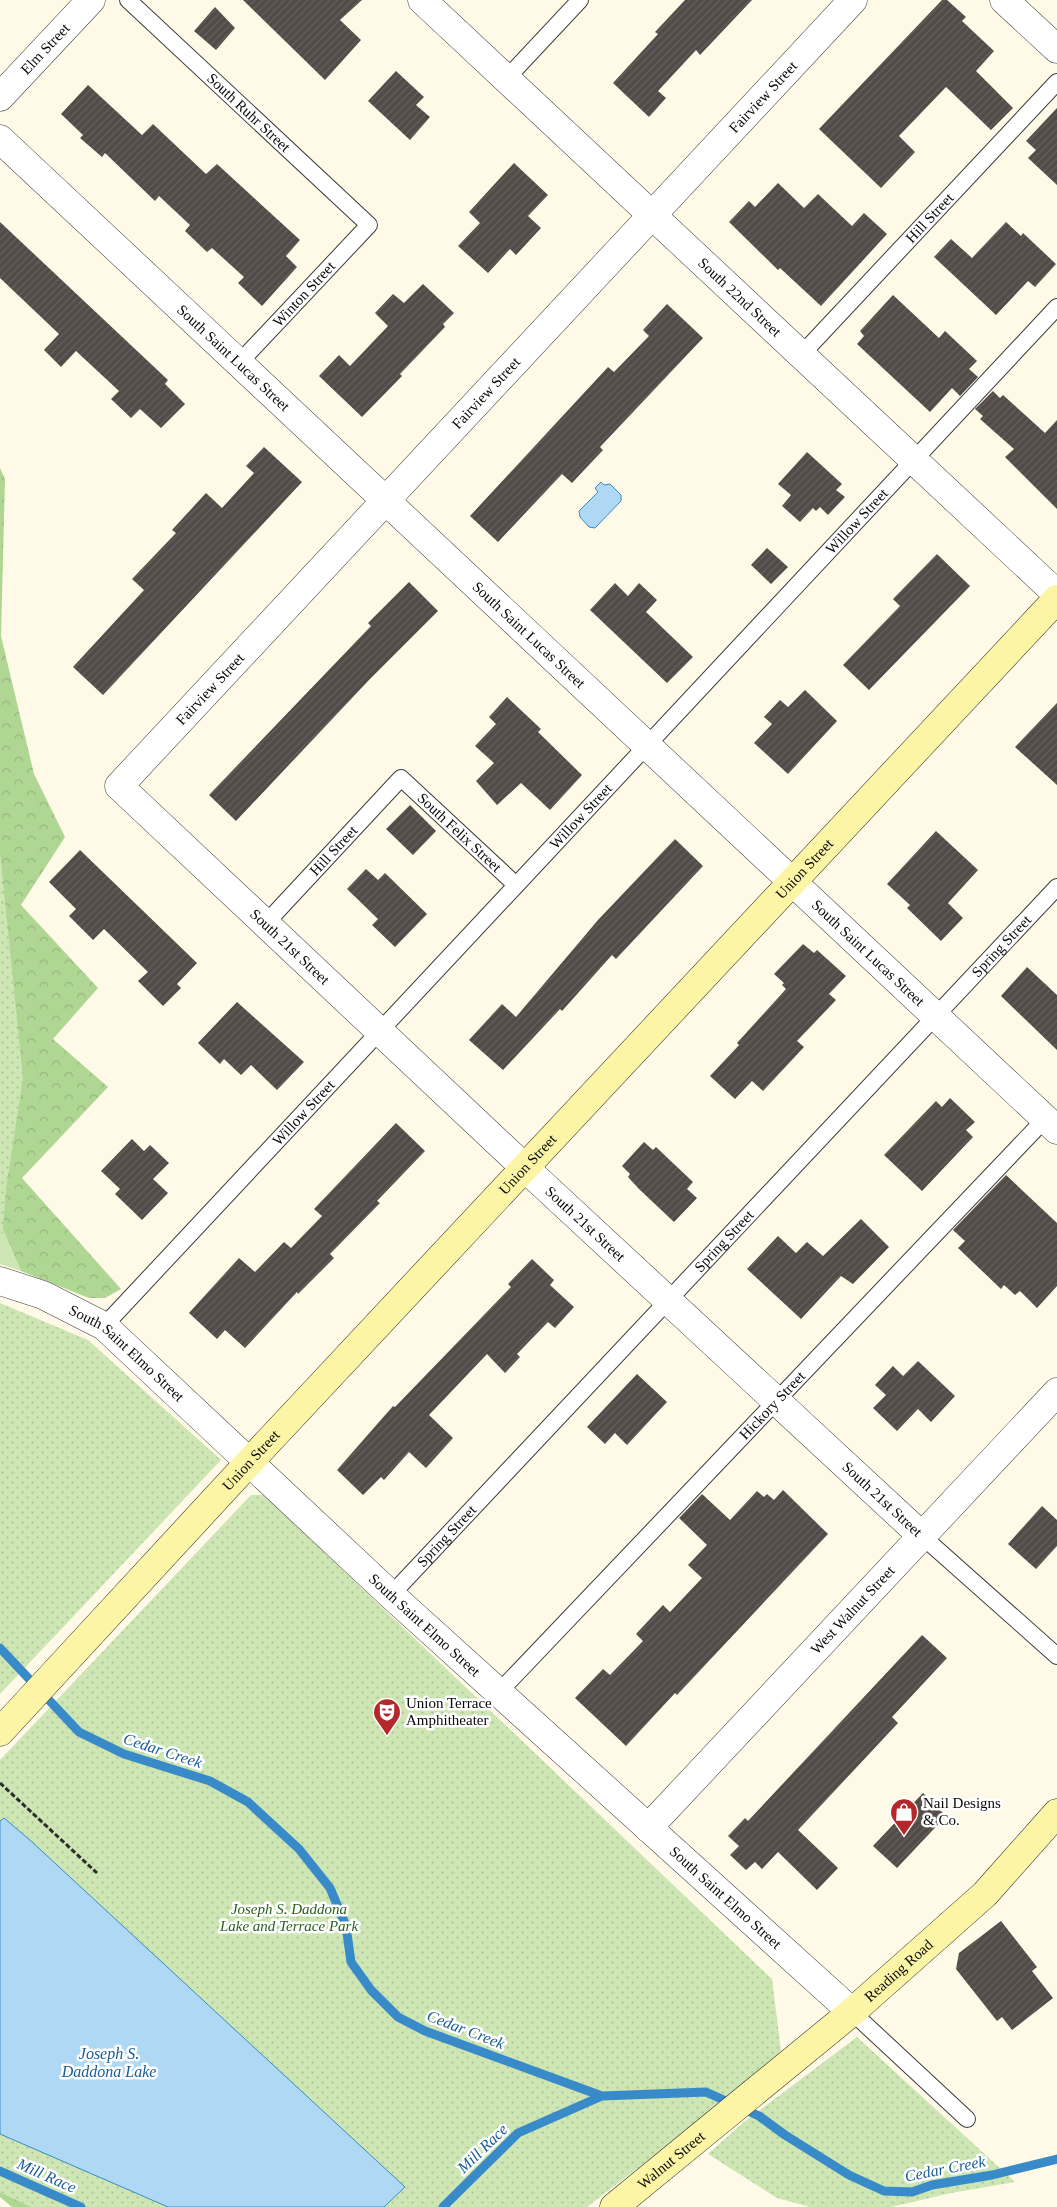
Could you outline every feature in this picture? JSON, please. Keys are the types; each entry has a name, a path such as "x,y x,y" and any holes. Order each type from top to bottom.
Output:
{"street":[{"name":"Elm Street","path":"0,97 91,0"},
{"name":"South 22nd Street","path":"422,0 1057,594"},
{"name":"Fairview Street","path":"119,786 853,0"},
{"path":"1004,0 1057,49"},
{"name":"South Saint Lucas Street","path":"0,139 1051,1125"},
{"name":"Union Street","path":"2,1730 249,1462 1057,599"},
{"name":"South 21st Street","path":"119,786 525,1168 922,1536"},
{"name":"South Saint Elmo Street","path":"0,1281 43,1295 104,1326 391,1594 852,2012"},
{"name":"West Walnut Street","path":"648,1828 1057,1392"},
{"name":"Reading Road","path":"728,2113 852,2012 985,1894 1057,1813"},
{"name":"Walnut Street","path":"614,2207 728,2113"}],"lane":[{"name":"South Ruhr Street","path":"128,0 369,225"},
{"path":"506,79 580,0"},
{"name":"Hill Street","path":"801,355 1057,82"},
{"name":"Winton Street","path":"239,363 369,225"},
{"name":"Willow Street","path":"104,1326 1057,307"},
{"name":"Hill Street","path":"266,923 401,778"},
{"name":"South Felix Street","path":"401,778 516,885"},
{"name":"Spring Street","path":"391,1594 1057,887"},
{"name":"Hickory Street","path":"499,1692 776,1402 1051,1125"},
{"name":"South 21st Street","path":"922,1536 1057,1656"},
{"name":"South Saint Elmo Street","path":"852,2012 966,2119"}],"path":[{"path":"0,1783 98,1873"}],"green space":[{"path":"0,468 5,479 1,636 34,774 65,837 21,905 98,988 53,1039 108,1087 22,1178 121,1289 105,1298 89,1298 21,1271 0,1222"},
{"path":"0,852 23,1078 6,1189 0,1269"},
{"path":"0,1222 21,1271 0,1264"},
{"path":"0,1303 88,1340 221,1460 0,1694"},
{"name":"Joseph S. Daddona Lake and Terrace Park","path":"251,1495 264,1495 772,1979 781,2051 730,2097 587,2207 32,2207 0,2192 0,1760"},
{"path":"857,2037 1015,2182 951,2193 891,2207 810,2207 777,2198 708,2154 744,2122"},
{"path":"0,2192 32,2207 12,2207 0,2197"}],"water":[{"path":"601,482 604,485 610,484 621,495 621,501 595,528 589,527 580,517 579,511 598,492 595,488"},
{"name":"Joseph S. Daddona Lake","path":"4,1818 405,2187 384,2207 168,2207 0,2134 0,1821"}],"building":[{"path":"243,0 362,0 340,20 361,40 325,80"},
{"path":"685,0 752,0 700,55 696,50 658,91 666,98 649,117 613,83 658,34 655,32"},
{"path":"942,0 947,0 966,17 962,21 994,51 976,71 1013,108 991,130 946,87 899,136 915,152 881,188 819,129"},
{"path":"215,7 235,28 216,50 194,31"},
{"path":"396,71 424,97 416,105 430,117 410,140 368,101"},
{"path":"88,85 142,135 153,124 206,174 217,164 300,240 286,256 297,267 262,306 238,283 244,277 212,248 207,252 185,231 190,225 159,196 155,201 105,153 102,157 80,138 83,135 61,114"},
{"path":"1057,108 1057,185 1028,158 1036,150 1026,141"},
{"path":"514,163 548,195 528,216 541,228 516,255 510,249 488,273 458,246 480,223 469,212"},
{"path":"778,183 804,208 818,194 852,226 864,213 887,234 821,306 780,268 778,270 729,222 749,201 755,207"},
{"path":"0,222 168,380 165,384 185,404 161,428 140,409 131,418 111,399 119,391 76,351 61,367 44,350 59,334 0,278"},
{"path":"1006,222 1021,236 1023,233 1056,264 1035,287 1028,281 996,315 934,257 951,239 972,258"},
{"path":"423,284 454,313 443,324 445,327 400,374 402,376 362,417 319,376 339,355 350,366 388,326 375,313 393,294 404,303"},
{"path":"893,295 939,338 945,331 977,361 969,369 978,377 960,396 952,388 930,412 857,344 864,336 860,331"},
{"path":"667,304 703,338 600,447 603,450 572,483 562,474 498,542 470,516 608,367 614,372 649,336 643,330"},
{"path":"993,391 1000,398 1003,395 1045,433 1057,420 1057,509 1005,457 1014,449 980,419 983,416 975,409"},
{"path":"264,447 302,482 103,695 73,667 144,590 132,579 176,533 172,530 206,493 222,508 254,473 246,466"},
{"path":"807,452 842,484 836,490 845,497 828,515 820,507 816,511 813,508 800,522 782,506 791,495 778,484"},
{"path":"767,548 788,567 771,584 751,565"},
{"path":"937,554 970,586 869,690 843,665 900,606 893,599"},
{"path":"409,582 438,611 369,680 236,821 209,795 371,626 368,623"},
{"path":"615,583 628,596 639,583 657,600 646,612 693,657 667,683 590,610"},
{"path":"805,690 837,721 788,774 754,743 772,724 764,717 780,700 788,707"},
{"path":"507,697 541,729 538,732 582,775 550,810 521,783 497,805 476,781 494,763 475,746 496,724 489,717"},
{"path":"1057,703 1057,785 1015,747"},
{"path":"410,805 436,831 413,855 386,829"},
{"path":"936,831 978,870 948,903 963,918 941,941 907,908 910,905 887,884"},
{"path":"675,839 703,866 616,959 612,955 562,1011 560,1009 503,1070 469,1040 502,1004 516,1017 598,920"},
{"path":"80,850 197,963 177,984 181,988 163,1006 138,981 148,972 104,929 93,940 69,916 76,909 49,882"},
{"path":"366,869 378,880 385,873 427,914 395,947 372,925 378,919 347,889"},
{"path":"803,944 814,953 817,950 846,976 829,994 836,1000 797,1041 804,1047 763,1091 752,1081 735,1099 710,1076 786,989 782,985 784,983 774,974"},
{"path":"1027,967 1057,995 1057,1050 1001,996"},
{"path":"237,1002 304,1062 277,1090 251,1065 241,1075 224,1059 220,1064 198,1043"},
{"path":"950,1098 975,1122 966,1130 973,1137 922,1191 884,1155 936,1101 942,1107"},
{"path":"396,1123 425,1151 377,1201 380,1203 330,1254 334,1258 298,1294 297,1292 245,1348 225,1330 217,1339 189,1313 239,1258 255,1272 284,1242 291,1248 322,1216 314,1209"},
{"path":"132,1139 144,1151 150,1145 169,1163 153,1179 168,1193 142,1220 115,1194 120,1189 101,1171"},
{"path":"644,1142 653,1150 656,1147 693,1182 687,1189 697,1198 674,1222 639,1189 628,1177 630,1174 622,1166"},
{"path":"1006,1175 1057,1223 1057,1286 1037,1308 1020,1291 1015,1295 1004,1285 1001,1289 958,1248 965,1241 953,1230"},
{"path":"861,1219 889,1247 853,1284 841,1276 801,1319 747,1269 778,1236 796,1253 807,1242 823,1256"},
{"path":"532,1259 554,1280 550,1285 574,1307 555,1328 548,1322 517,1354 520,1357 505,1373 487,1354 429,1415 453,1438 426,1468 409,1452 384,1480 381,1477 363,1495 337,1470 393,1406 395,1407 511,1287 508,1284"},
{"path":"918,1361 955,1396 931,1422 918,1409 897,1431 873,1408 886,1395 875,1385 893,1366 903,1376"},
{"path":"637,1374 667,1402 627,1445 615,1433 605,1444 587,1427"},
{"path":"783,1490 828,1534 677,1695 675,1693 626,1746 575,1698 603,1669 610,1675 643,1641 636,1634 663,1605 670,1612 702,1578 688,1565 707,1545 679,1518 702,1494 730,1520 757,1491 764,1497 767,1494 774,1500"},
{"path":"1042,1506 1057,1520 1057,1546 1036,1569 1008,1544"},
{"path":"922,1635 947,1658 892,1717 898,1723 798,1830 838,1868 817,1890 778,1852 762,1869 755,1862 746,1870 730,1855 739,1846 728,1836 745,1818 748,1821"},
{"name":"Nail Designs & Co.","path":"923,1793 946,1816 897,1868 873,1846"},
{"path":"1001,1921 1037,1967 1032,1971 1053,1998 1012,2030 1002,2017 997,2021 956,1969 959,1953"}],"waterway":[{"name":"Cedar Creek","path":"0,1648 79,1732 124,1754 210,1781 248,1802 299,1849 330,1888 346,1926 351,1962 371,1990 398,2017 425,2031 602,2096 706,2092 759,2116 785,2135 849,2175 884,2191 912,2192 932,2185 992,2175 1057,2159"},
{"name":"Mill Race","path":"443,2207 518,2133 602,2096"},
{"name":"Mill Race","path":"0,2171 81,2207"}],"place":[{"name":"Union Terrace Amphitheater","path":"387,1736"},
{"name":"Nail Designs & Co.","path":"904,1836"}]}
